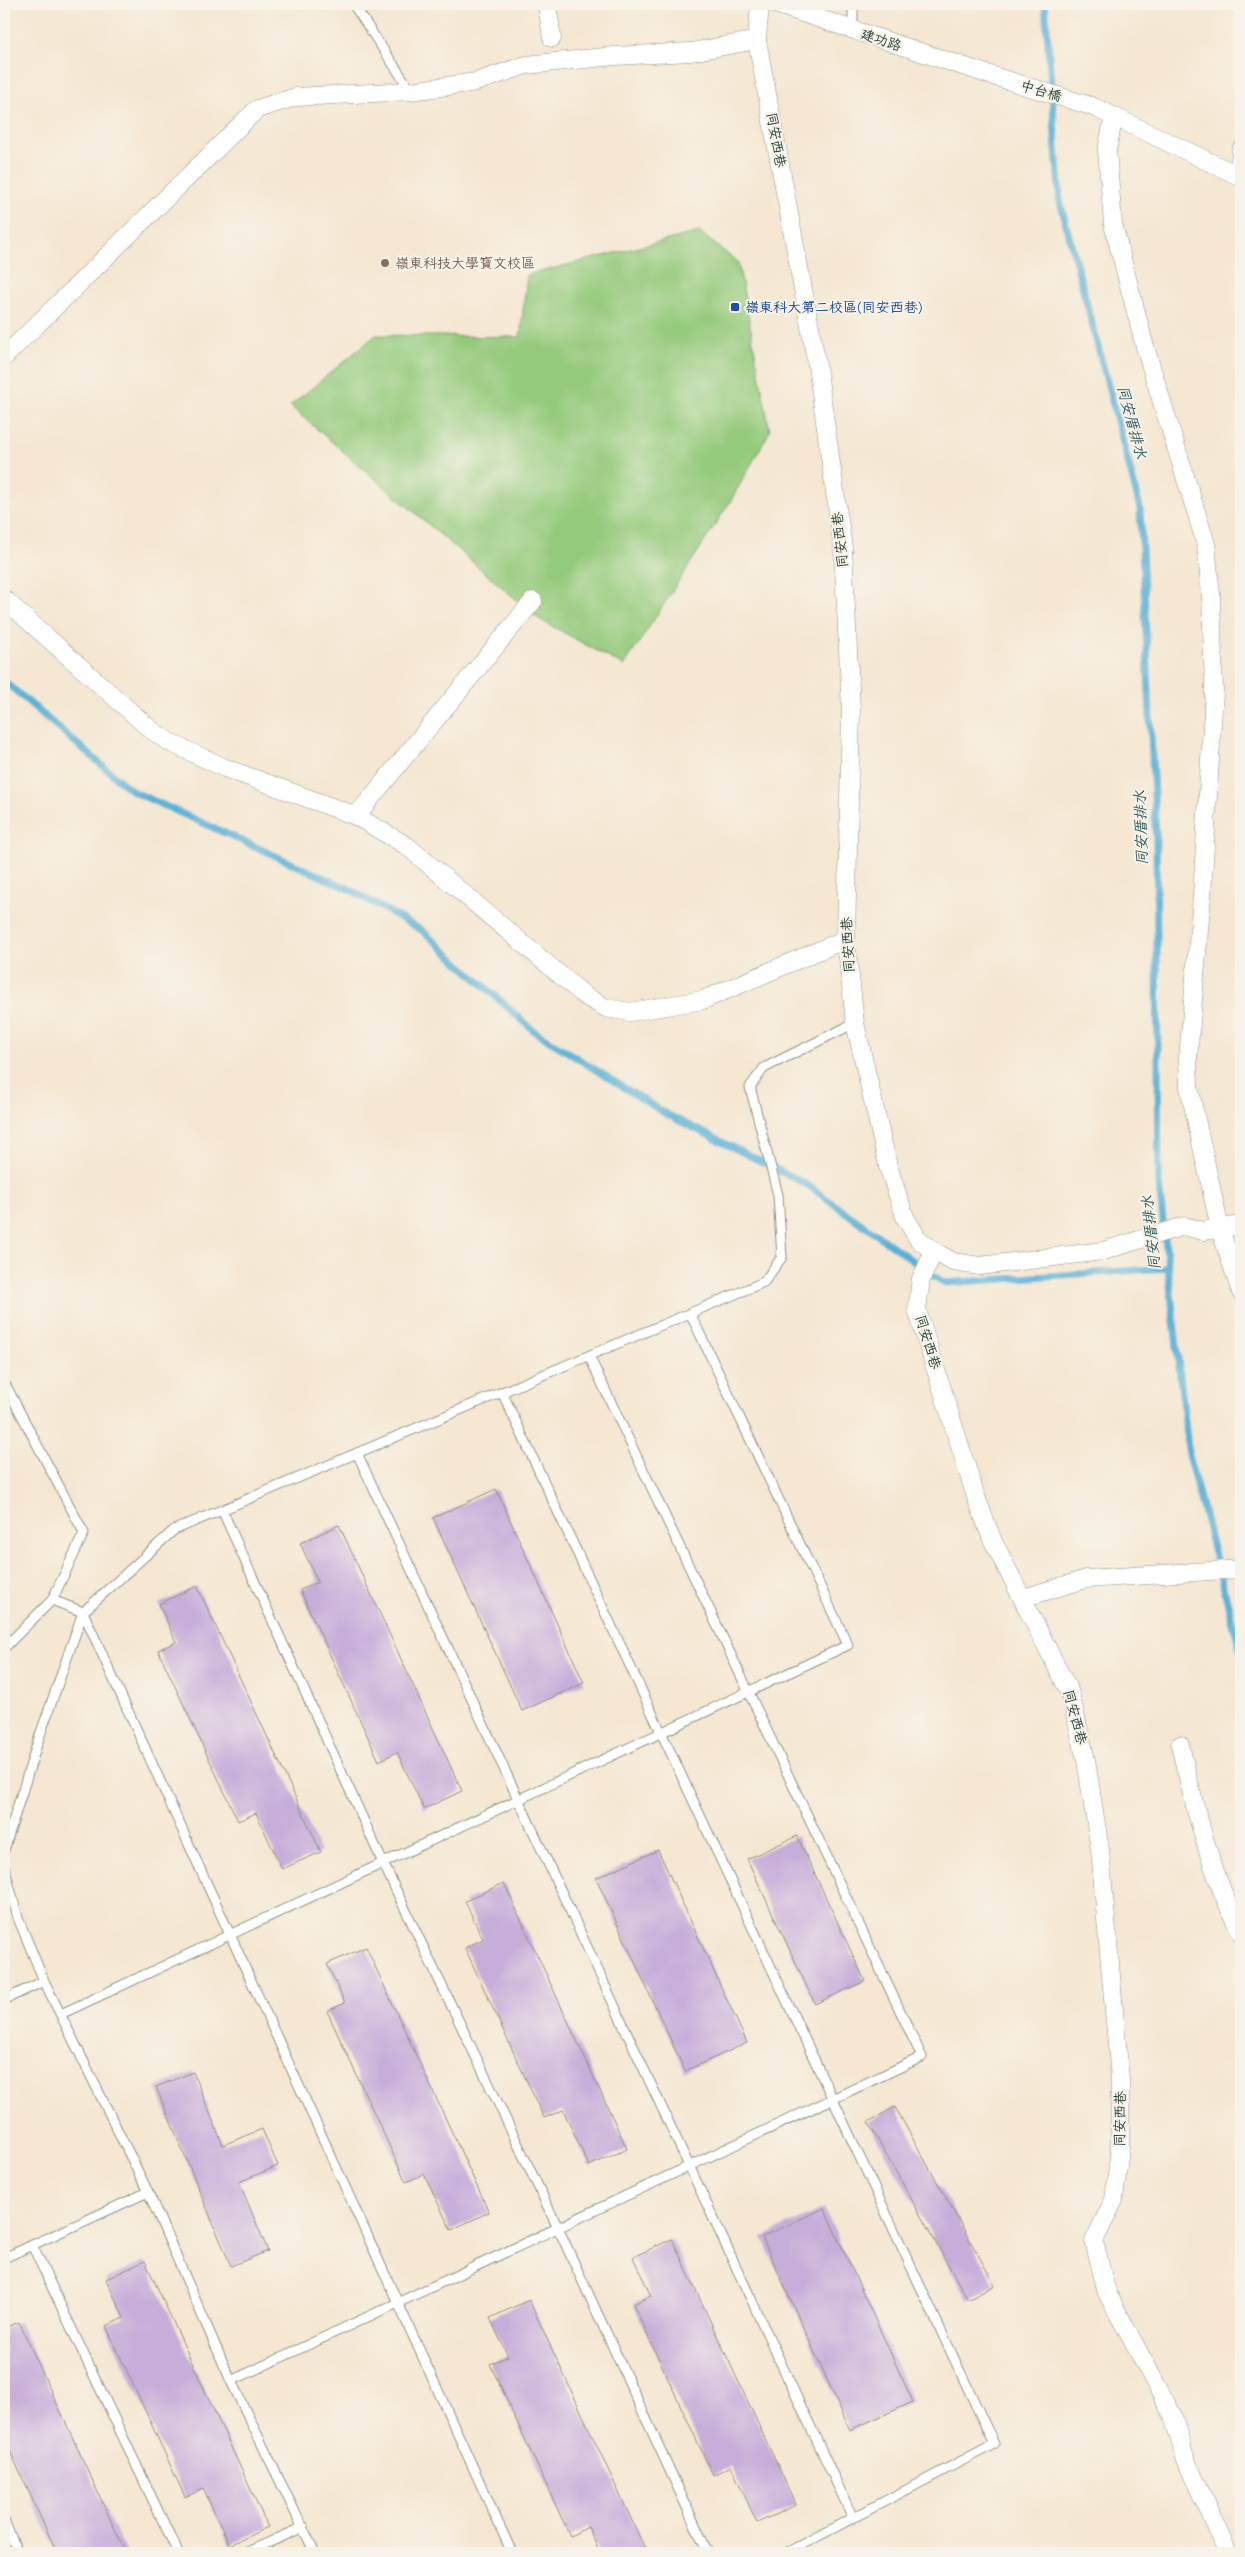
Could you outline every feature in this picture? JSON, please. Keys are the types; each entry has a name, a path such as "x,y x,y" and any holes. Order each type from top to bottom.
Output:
{"street":[{"path":"546,4 552,38"},
{"name":"同安西巷","path":"760,4 758,40 817,365 843,548 851,710 846,939 854,1022 886,1157 904,1217 918,1239 934,1251 921,1279 917,1310 976,1497 992,1539 1070,1692 1086,1760 1100,1850 1120,2079 1120,2138 1114,2200 1094,2241 1107,2292 1173,2416 1185,2458 1228,2553"},
{"name":"建功路","path":"775,4 987,74"},
{"path":"4,357 257,108 296,96 411,91 476,82 526,65 614,56 691,52 758,40"},
{"name":"中台橋","path":"987,74 1094,107 1114,116"},
{"path":"1241,150 1240,176 1114,116 1107,150 1113,224 1144,348 1206,544 1211,595 1214,692 1202,896 1188,1058 1189,1087 1220,1230 1241,1292"},
{"path":"4,599 150,730 169,742 225,768 356,816 407,846 585,996 606,1008 630,1012 703,1000 846,939"},
{"path":"356,816 534,602"},
{"path":"934,1251 952,1262 980,1266 1102,1251 1184,1226 1203,1231 1220,1230 1241,1225"},
{"path":"1023,1598 1086,1579 1241,1569"},
{"path":"1180,1745 1199,1825 1232,1916 1241,1933"}],"lane":[{"path":"353,4 411,91"},
{"path":"853,4 853,30"},
{"path":"4,1850 38,1741 83,1612 174,1530 764,1282 782,1257 778,1195 750,1087 764,1068 854,1022"},
{"path":"62,2014 848,1645 690,1313"},
{"path":"231,2381 922,2056 589,1356"},
{"path":"4,1382 84,1533 52,1600 4,1648"},
{"path":"502,1392 994,2444 786,2553"},
{"path":"357,1454 852,2518"},
{"path":"222,1510 383,1863 558,2228 708,2553"},
{"path":"52,1600 83,1612 228,1936 400,2302 512,2553"},
{"path":"4,1866 18,1918 44,1981 62,2014 148,2192 231,2381 304,2527 315,2553"},
{"path":"4,2000 44,1981"},
{"path":"4,2258 148,2192"},
{"path":"32,2245 178,2553"},
{"path":"4,2521 18,2553"},
{"path":"245,2553 304,2527"}],"green space":[{"path":"699,232 738,262 770,431 730,502 624,666 539,619 290,406 376,335 520,337 527,275"}],"building":[{"path":"496,1489 584,1683 522,1711 433,1518"},
{"path":"339,1525 462,1791 424,1809 397,1752 379,1761 300,1590 318,1582 300,1543"},
{"path":"197,1586 321,1852 282,1869 256,1813 238,1821 158,1650 176,1642 159,1604"},
{"path":"797,1836 865,1981 815,2004 747,1859"},
{"path":"658,1850 747,2043 685,2071 596,1878"},
{"path":"504,1883 627,2149 589,2166 563,2110 544,2118 465,1948 483,1939 465,1901"},
{"path":"366,1947 489,2212 451,2230 424,2174 406,2182 327,2011 345,2003 327,1964"},
{"path":"193,2072 223,2145 262,2129 278,2166 239,2182 268,2251 231,2266 156,2087"},
{"path":"895,2107 995,2285 968,2300 868,2122"},
{"path":"824,2208 913,2402 850,2430 762,2237"},
{"path":"672,2239 796,2505 757,2523 731,2466 713,2475 633,2304 651,2296 633,2257"},
{"path":"145,2261 268,2527 230,2545 203,2489 185,2497 106,2326 124,2318 106,2279"},
{"path":"529,2300 647,2553 600,2553 588,2527 570,2536 490,2364 508,2356 490,2318"},
{"path":"19,2322 126,2553 57,2553 4,2438 4,2328"}],"waterway":[{"name":"同安厝排水","path":"1045,4 1060,201 1140,508 1156,838 1159,1184 1189,1458 1241,1653"},
{"path":"4,681 132,791 349,889 423,931 534,1031 666,1114 806,1184 944,1283 1168,1268"}],"place":[{"name":"嶺東科技大學寶文校區","path":"385,263"},
{"name":"嶺東科大第二校區(同安西巷)","path":"735,307"}]}
